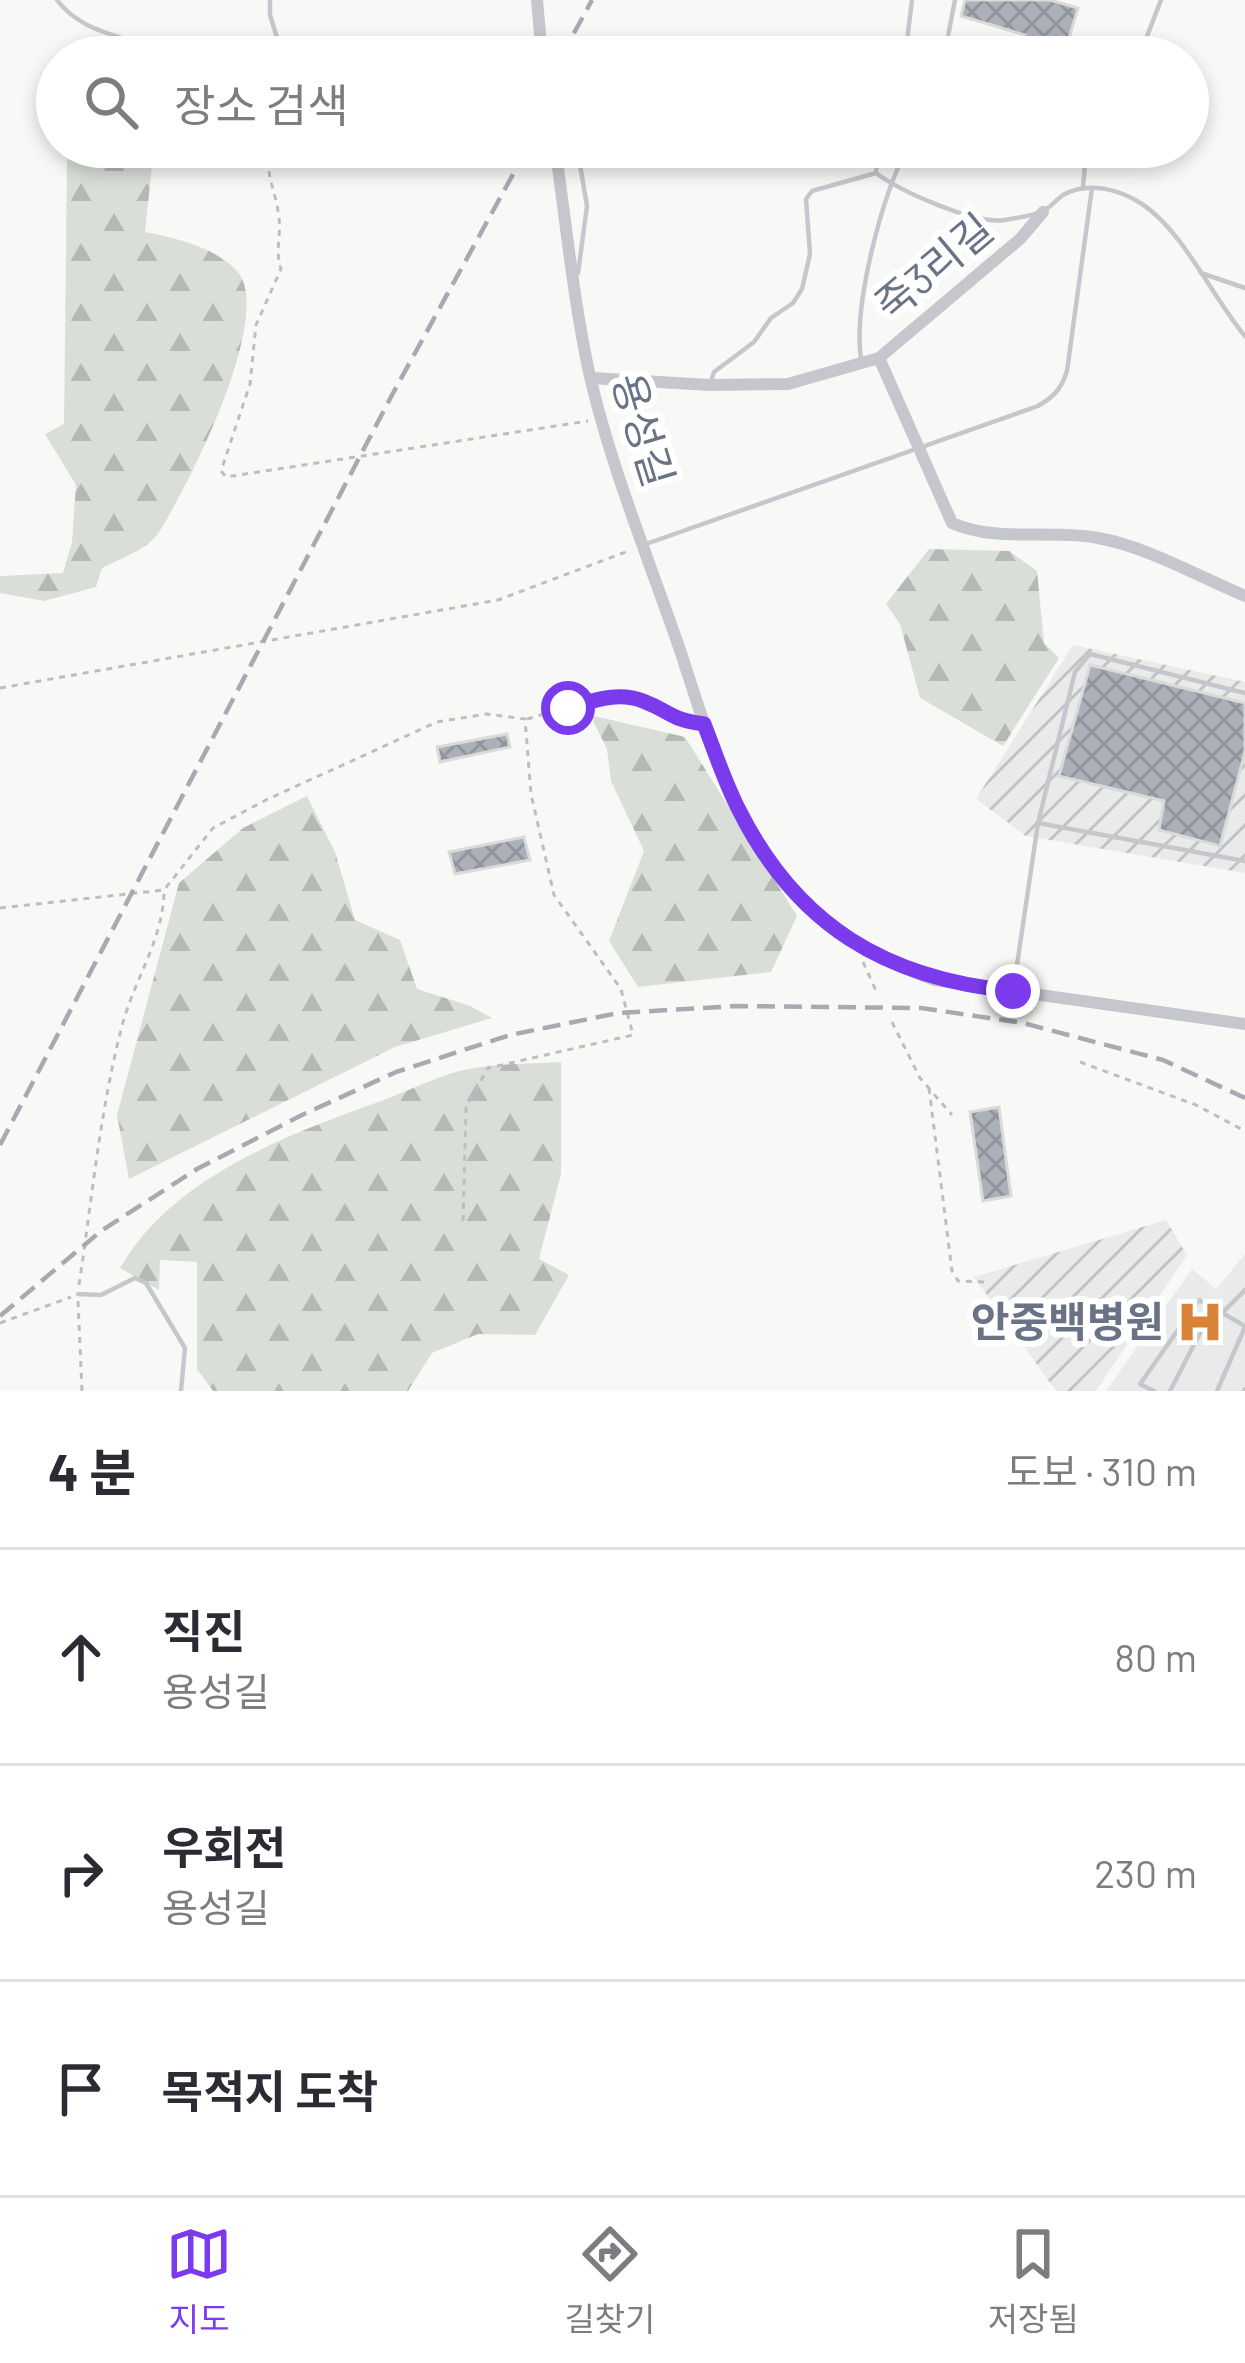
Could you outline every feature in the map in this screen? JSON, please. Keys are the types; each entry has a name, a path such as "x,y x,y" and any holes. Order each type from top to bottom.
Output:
{"street":[{"path":"536,0 540,36"},
{"name":"용성길","path":"558,168 591,378 644,545 738,809 790,888 856,944 893,965 935,980 1245,1024"},
{"name":"죽3리길","path":"591,378 710,386 788,384 880,358 1020,239 1043,212"},
{"path":"880,358 952,523 966,529 1099,538 1245,596"}],"lane":[{"path":"58,0 72,19 120,36"},
{"path":"270,0 277,36"},
{"path":"908,36 912,0"},
{"path":"948,36 956,0"},
{"path":"1147,36 1161,0"},
{"path":"576,291 587,206 581,168"},
{"path":"876,173 877,168"},
{"name":"죽3리길","path":"861,364 857,334 890,184 898,168"},
{"path":"1085,168 1083,188 1127,196 1147,208 1245,336"},
{"name":"죽3리길","path":"710,386 714,372 754,341 802,289 810,254 806,199 812,191 876,173 910,195 996,221 1043,212 1059,198 1083,188"},
{"path":"644,545 1039,406 1062,388 1092,188"},
{"path":"1201,274 1245,288"},
{"path":"1013,991 1038,823 1076,672 1090,654 1245,693"},
{"path":"1038,823 1245,861"},
{"path":"78,1294 101,1295 135,1278 146,1283 185,1348 182,1391"},
{"path":"1222,1313 1245,1290"},
{"path":"1154,1391 1140,1384 1199,1300 1245,1327 1217,1391"},
{"path":"1170,1391 1213,1308"}],"path":[{"path":"268,168 268,183 280,221 277,256 281,269 256,325 250,384 221,471 226,477 566,427 603,417"},
{"path":"0,688 498,599 644,545"},
{"path":"82,1391 78,1294 111,1075 124,1020 153,944 164,890 213,828 437,722 485,714 525,719 624,697 644,701 673,720 704,724"},
{"path":"464,1224 466,1107 488,1068 633,1035 621,989 554,895 531,794 525,719"},
{"path":"0,908 164,890"},
{"path":"856,944 877,993"},
{"path":"892,1022 904,1052 952,1115"},
{"path":"1080,1062 1196,1105 1245,1131"},
{"path":"929,1088 952,1271 958,1281 985,1282"},
{"path":"0,1322 78,1294"}],"shaded area":[{"path":"1073,645 1245,682 1245,873 1026,836 976,799"},
{"path":"1166,1220 1187,1255 1096,1391 1056,1391 974,1277"},
{"name":"안중백병원","path":"1245,1254 1245,1391 1106,1391 1192,1269 1216,1289"}],"green space":[{"path":"67,168 152,168 145,232 206,250 228,263 237,271 246,293 245,324 222,403 187,482 152,540 102,568 96,587 44,601 0,593 0,576 63,573 72,542 76,485 45,434 64,424"},
{"path":"929,549 1009,551 1037,571 1044,643 1059,658 1003,746 920,698 900,624 886,604"},
{"path":"590,715 685,737 797,916 771,972 638,987 609,941 644,851 611,781 607,749"},
{"path":"307,796 335,852 355,920 400,940 417,989 492,1018 395,1047 129,1179 117,1115 179,883 243,828"},
{"path":"561,1062 561,1174 539,1259 569,1275 535,1335 478,1334 432,1353 408,1391 213,1391 197,1369 197,1262 160,1260 159,1290 120,1268 171,1207 204,1182 276,1142 458,1071"}],"building":[{"path":"965,0 1050,0 1078,8 1070,36 1025,36 961,16"},
{"path":"1090,665 1245,703 1245,752 1220,846 1159,830 1164,801 1059,776"},
{"path":"507,734 510,747 440,762 437,747"},
{"path":"524,837 530,860 455,874 449,852"},
{"path":"999,1107 1011,1196 983,1201 970,1112"}],"railway":[{"path":"572,36 592,0"},
{"path":"0,1145 392,395 516,168"},
{"path":"0,1316 101,1231 197,1169 302,1115 396,1072 510,1035 618,1013 736,1006 921,1008 1023,1023 1163,1060 1245,1098"}],"place":[{"name":"안중백병원","path":"1200,1322"}],"route":[{"path":"568,708 624,697 644,701 673,720 704,724 738,809 759,846 790,888 824,921 893,965 935,980 1013,991"}]}
